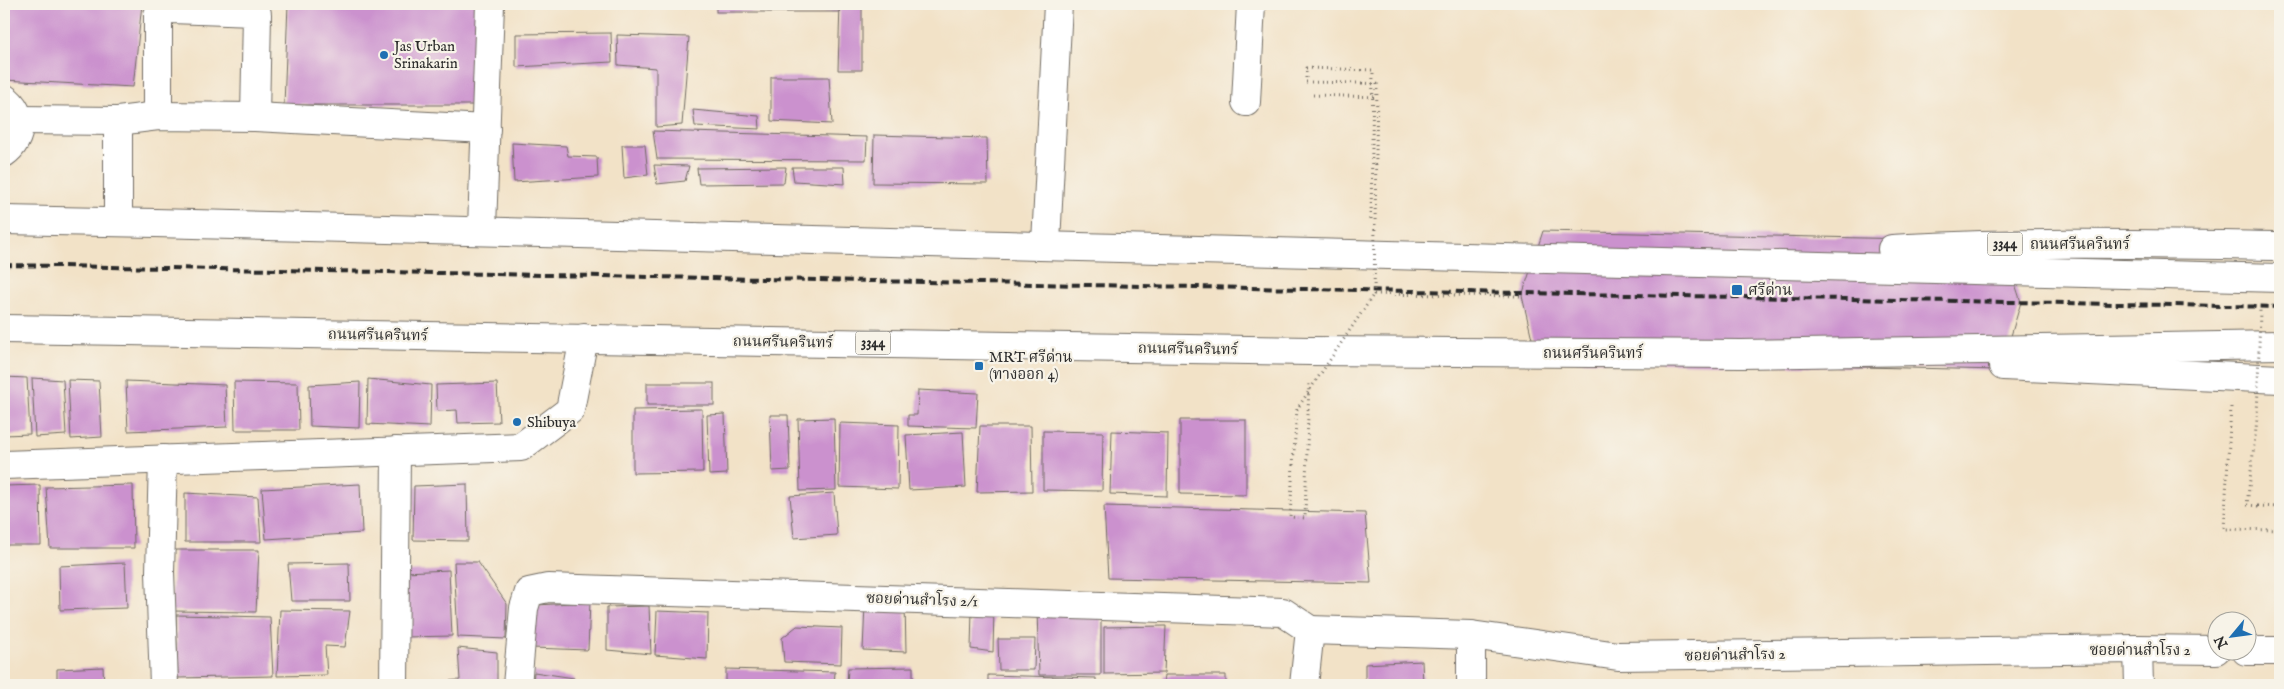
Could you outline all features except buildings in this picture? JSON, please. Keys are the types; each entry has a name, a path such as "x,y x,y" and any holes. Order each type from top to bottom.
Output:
{"main road":[{"path":"482,228 469,120 490,4"},
{"path":"1046,243 1058,4"},
{"path":"1246,102 1251,4"},
{"path":"158,116 158,15 163,9 171,9 254,12 257,14 255,117"},
{"path":"4,98 16,110 20,131 16,141 4,153"},
{"path":"19,120 118,120 158,116 469,120"},
{"path":"118,120 118,222"},
{"name":"ถนนศรีนครินทร์","path":"4,220 482,228 1730,260 2280,278"},
{"name":"ถนนศรีนครินทร์","path":"1730,260 1971,244 2084,243 2280,246"},
{"name":"ถนนศรีนครินทร์","path":"4,329 1310,351 1742,354 2280,345"},
{"path":"4,465 521,447 570,410 584,338"},
{"name":"ถนนศรีนครินทร์","path":"1742,354 2280,379"},
{"path":"394,685 396,451"},
{"path":"163,459 160,572 164,685"},
{"name":"ซอยด่านสำโรง 2/1","path":"517,685 524,608 528,592 548,588 1283,612 1310,630"},
{"path":"1304,685 1310,630"},
{"name":"ซอยด่านสำโรง 2","path":"1310,630 1472,635 1618,656 2138,649 2206,650"},
{"path":"1471,685 1472,635"},
{"path":"2138,649 2140,685"},
{"path":"2256,651 2280,651"}],"path":[{"path":"1310,351 1305,508 1305,518 1290,517 1297,409 1374,294 1377,84 1362,83 1306,82 1306,68 1373,70 1370,251"},
{"path":"1313,95 1377,97"},
{"path":"1374,294 1522,296"},
{"path":"2260,310 2256,420 2247,505 2280,507"},
{"path":"2232,376 2224,529 2280,530"}],"railway":[{"path":"4,265 2280,307"}],"place":[{"name":"Jas Urban Srinakarin","path":"384,55"},
{"name":"ศรีด่าน","path":"1737,290"},
{"name":"MRT ศรีด่าน (ทางออก 4)","path":"979,366"},
{"name":"Shibuya","path":"517,422"}]}
